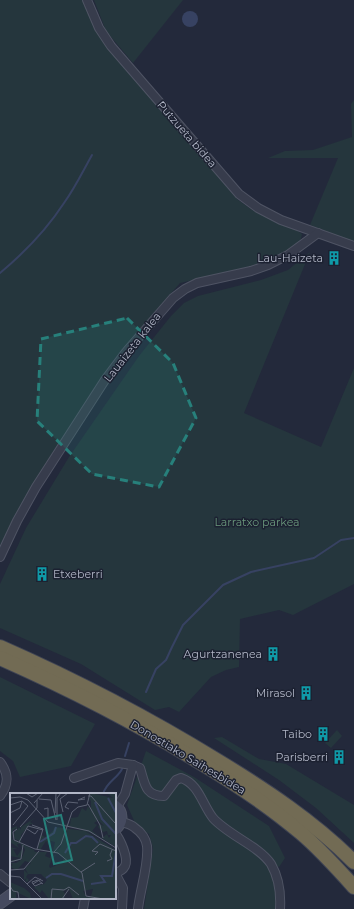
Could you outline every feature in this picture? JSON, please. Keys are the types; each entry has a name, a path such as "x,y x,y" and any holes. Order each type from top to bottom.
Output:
{"highway":[{"name":"Donostiako Saihesbidea","path":"0,647 98,693 182,739 236,772 295,812 324,835 354,862"},
{"name":"Donostiako Saihesbidea","path":"0,658 32,672 119,716 230,781 287,821 320,851 354,887"},
{"path":"338,870 343,883 354,897"}],"street":[{"name":"Putzueta bidea","path":"87,0 100,28 111,46 239,194 258,208 281,220 354,246"},
{"path":"298,226 307,235 306,243"},
{"name":"Lauaizeta kalea","path":"0,557 17,521 36,487 105,380 126,352 173,298 185,289 198,284 251,271 268,265 288,255 318,233"},
{"path":"0,762 7,774 8,782 0,796"},
{"path":"74,778 118,763 133,765 140,768 145,786 149,793 156,796 164,796 176,780 181,778 186,780 196,789 213,817 223,827 265,857 271,865 278,878 280,886 280,909"},
{"path":"133,765 125,794 116,806 121,814 118,825 132,825 137,828 142,834 147,845 138,909"},
{"path":"116,834 120,840 126,860 125,866 116,872"},
{"path":"0,874 10,882"},
{"path":"116,875 123,888 122,909"},
{"path":"0,903 10,896"},
{"path":"83,909 85,899"}],"highlighted area":[{"path":"127,318 173,363 196,418 159,487 92,474 37,421 41,339"}],"green space":[{"path":"0,0 83,0 102,39 237,199 252,210 295,229 302,234 300,243 258,266 180,283 115,358 19,509 0,545"},
{"path":"94,0 183,0 133,63 106,31"},
{"path":"354,100 354,242 310,225 338,158 268,158 285,151 313,150 352,137 351,104"},
{"name":"Larratxo parkea","path":"310,252 244,413 321,447 354,368 354,584 293,615 279,610 240,619 239,667 226,670 211,677 179,712 169,707 155,710 81,664 0,628 0,584 26,528 69,457 139,356 171,316 184,303 198,296 261,280 288,270"},
{"path":"0,677 95,724 71,766 20,777 13,761 0,751"},
{"path":"337,730 342,736 331,748 325,743"},
{"path":"222,737 259,759 286,764 354,805 354,843 316,808 279,780 214,738"},
{"path":"146,751 194,777 269,826 285,858 279,867 264,859 274,876 277,890 277,909 144,909 153,848 149,834 136,825 127,805"}],"water":[{"path":"190,11 196,13 198,19 196,25 190,27 184,25 182,19 184,13"}],"waterway":[{"path":"0,273 43,231 72,191 92,155"},
{"path":"146,692 156,669 166,660 183,625 223,585 251,572 314,558 341,540 354,538"},
{"path":"125,756 129,743"},
{"path":"104,793 109,783 122,769"}],"place":[{"name":"Lau-Haizeta","path":"334,258"},
{"name":"Etxeberri","path":"42,574"},
{"name":"Agurtzanenea","path":"273,654"},
{"name":"Mirasol","path":"306,693"},
{"name":"Taibo","path":"323,734"},
{"name":"Parisberri","path":"339,757"}]}
